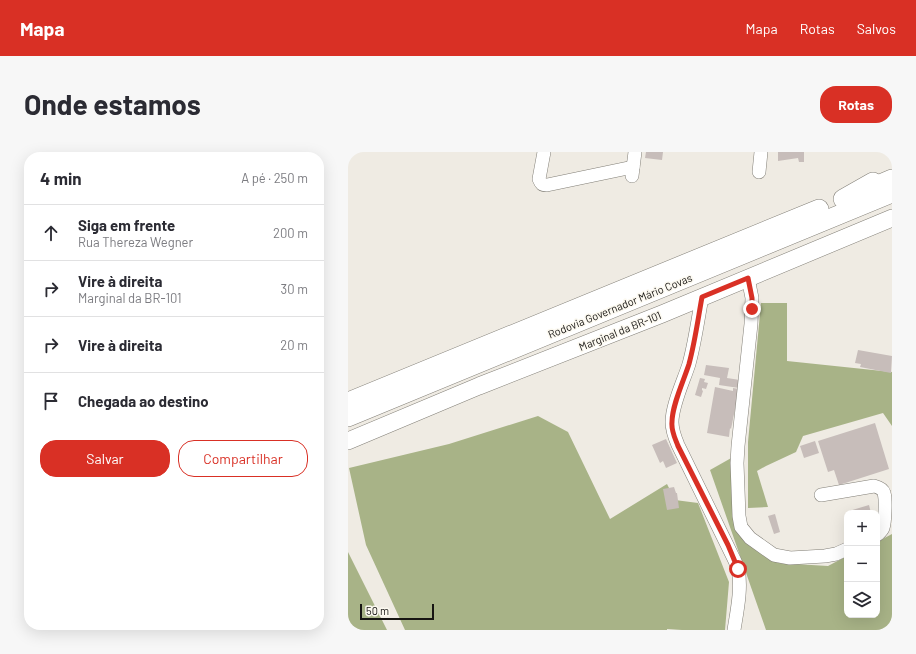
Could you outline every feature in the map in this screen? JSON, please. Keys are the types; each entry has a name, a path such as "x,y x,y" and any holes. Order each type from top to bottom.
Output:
{"highway":[{"path":"843,199 892,172"},
{"name":"Rodovia Governador Mário Covas","path":"348,402 892,179"},
{"name":"Rodovia Governador Mário Covas","path":"348,417 892,193"}],"main road":[{"name":"Marginal da BR-101","path":"348,441 479,386 619,332 892,218"}],"street":[{"path":"544,152 540,179 540,182 543,185 632,172 635,152"},
{"path":"759,172 761,152"},
{"path":"748,278 752,298 751,324 737,463 739,516 741,528 750,538 774,555 782,557 825,556 836,554 844,550"},
{"path":"702,297 689,363 673,411 672,431 728,545 738,569 739,589 734,630"},
{"path":"821,495 874,486 882,489 884,493 885,519 883,528 880,532"}],"green space":[{"path":"761,303 787,303 787,361 892,372 892,426 883,413 803,436 796,452 757,471 768,507 748,508 748,442"},
{"path":"538,416 568,432 610,519 667,484 675,500 698,503 729,582 725,630 405,630 366,545 349,468 449,444"},
{"path":"733,457 738,527 778,563 828,566 844,558 844,618 880,618 880,540 892,534 892,630 766,630 710,470"},
{"path":"348,552 387,630 348,630"}],"building":[{"path":"646,152 663,152 662,160 645,158"},
{"path":"778,152 804,152 804,162 799,162 798,158 778,161"},
{"path":"858,350 892,356 891,373 860,367 861,364 855,363"},
{"path":"706,365 729,368 727,378 740,380 739,388 719,385 720,378 704,375"},
{"path":"700,378 705,379 704,382 708,383 706,389 702,388 703,391 701,397 695,395"},
{"path":"715,387 733,391 733,388 739,389 729,437 707,433"},
{"path":"875,423 889,469 839,485 834,470 828,472 818,441"},
{"path":"666,439 677,463 666,468 663,461 660,463 652,445"},
{"path":"815,441 819,453 804,458 800,446"},
{"path":"674,487 677,493 679,508 667,510 663,489"},
{"path":"869,505 870,510 852,510"},
{"path":"775,514 780,532 774,534 768,516"}],"route":[{"path":"738,569 728,545 714,520 678,446 672,431 672,421 673,411 689,363 702,297 748,278 752,298 752,309"}]}
